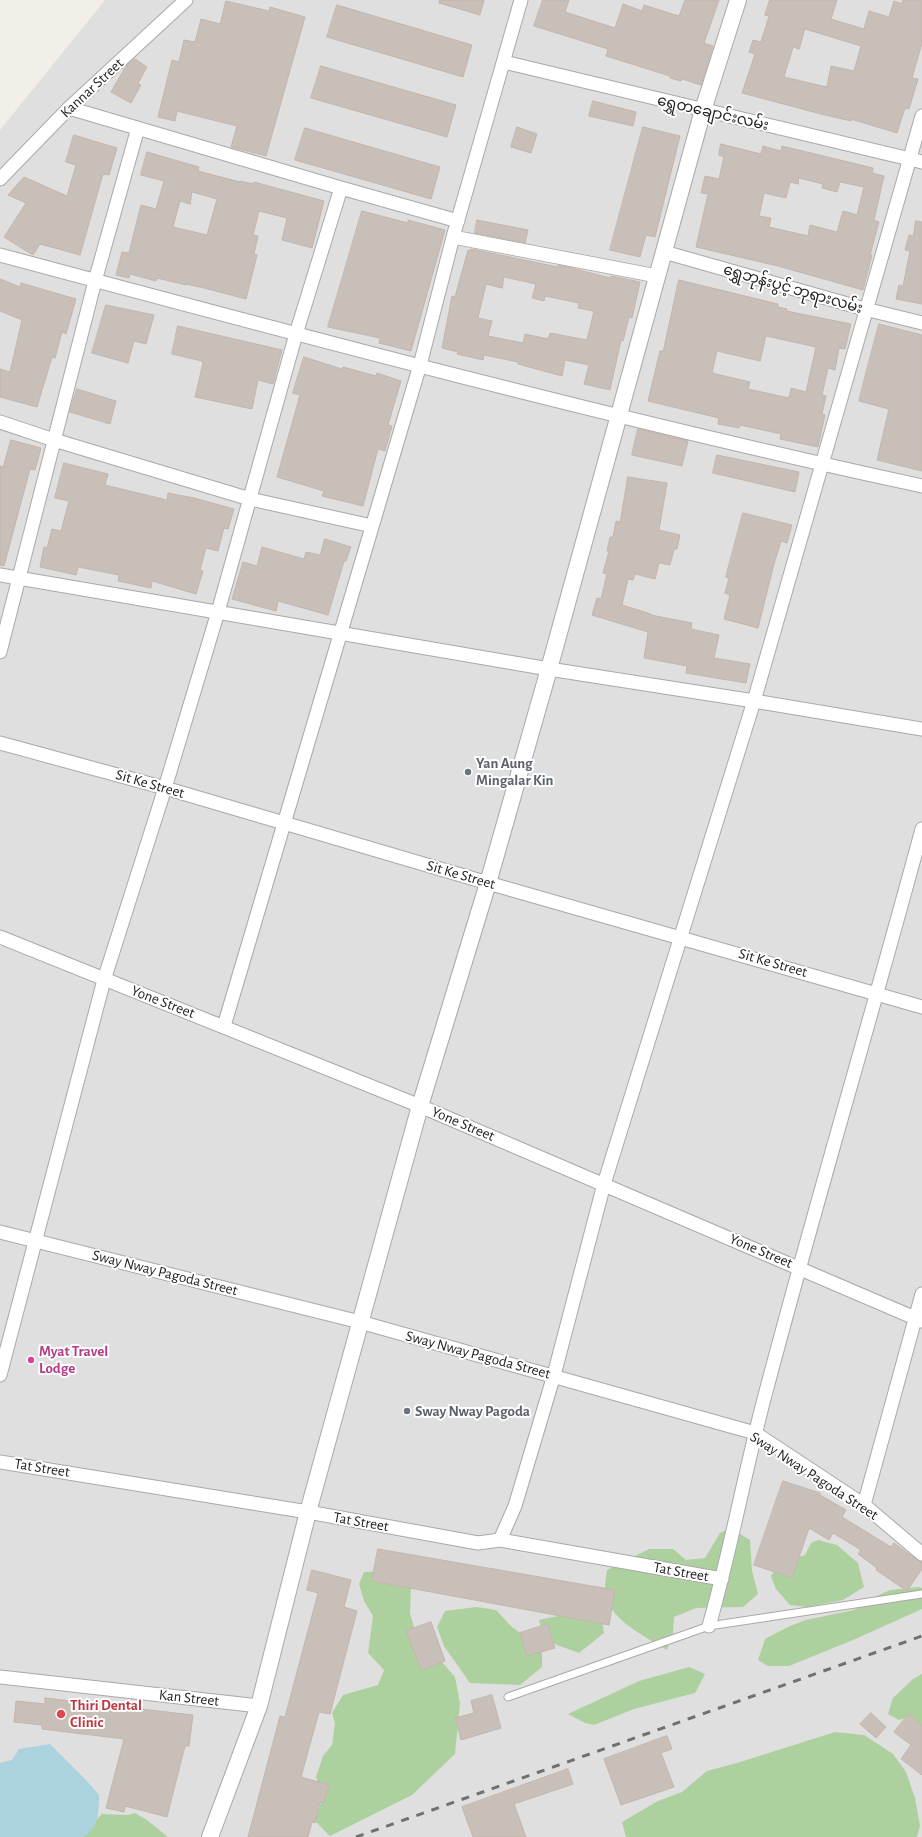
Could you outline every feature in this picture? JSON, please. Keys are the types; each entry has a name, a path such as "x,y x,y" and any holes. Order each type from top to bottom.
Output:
{"street":[{"name":"Kannar Street","path":"0,179 69,108 186,0"},
{"path":"224,1026 339,633 420,365 453,237 504,62 520,0"},
{"path":"210,1837 259,1706 308,1512 420,1106 488,883 549,669 703,110 738,0"},
{"name":"ရွှေတချောင်းလမ်း","path":"504,62 916,161"},
{"path":"69,108 458,221"},
{"path":"500,1540 515,1506 554,1375 604,1184 754,700 865,309 916,161 922,116"},
{"path":"0,652 95,281 138,128"},
{"path":"0,1375 104,980 165,788 218,612 296,334 341,188"},
{"path":"453,237 657,276"},
{"name":"ရွှေဘုန်းပွင့် ဘုရားလမ်း","path":"664,252 865,309 922,323"},
{"path":"0,255 296,334 619,416 922,486"},
{"path":"0,422 250,500 372,526"},
{"path":"0,575 549,669 754,700 922,729"},
{"name":"Sit Ke Street","path":"0,743 165,788 488,883 878,993 922,1007"},
{"path":"709,1626 722,1579 754,1433 799,1267 878,993 922,829"},
{"name":"Yone Street","path":"0,938 224,1026 420,1106 799,1267 919,1320"},
{"name":"Sway Nway Pagoda Street","path":"0,1232 360,1322 554,1375 754,1433 864,1505 922,1554"},
{"path":"864,1505 919,1320 922,1294"},
{"name":"Tat Street","path":"0,1462 308,1512 478,1543 500,1540 722,1579"},
{"name":"Kan Street","path":"0,1676 259,1706"}],"lane":[{"path":"508,1697 709,1626 922,1594"}],"shaded area":[{"path":"105,0 922,0 922,1837 0,1837 0,130"}],"green space":[{"path":"730,1528 750,1540 752,1571 758,1594 743,1607 696,1608 674,1617 673,1633 667,1650 633,1629 618,1617 612,1609 605,1594 607,1570 649,1549 673,1549 686,1560 705,1558 720,1533"},
{"path":"818,1540 837,1545 858,1563 864,1587 843,1600 807,1607 790,1605 776,1589 771,1576 781,1562 805,1555 811,1543"},
{"path":"383,1571 411,1586 410,1613 415,1631 455,1677 460,1703 455,1754 412,1795 330,1836 315,1821 323,1796 316,1777 323,1756 332,1745 335,1723 332,1713 343,1695 378,1685 384,1670 368,1653 373,1616 364,1601 359,1584 364,1572"},
{"path":"922,1588 922,1609 853,1640 789,1666 768,1666 758,1660 765,1639 790,1626 806,1620 854,1610 872,1598 890,1590"},
{"path":"476,1607 496,1610 512,1627 542,1649 542,1667 520,1685 470,1683 444,1646 437,1627 445,1611"},
{"path":"567,1614 601,1614 604,1633 579,1653 557,1645 543,1636 539,1620"},
{"path":"689,1667 705,1674 695,1693 634,1709 594,1725 585,1723 568,1714 639,1681"},
{"path":"922,1674 922,1742 919,1728 912,1716 899,1720 888,1714 893,1698 913,1679"},
{"path":"835,1732 864,1735 893,1754 906,1772 915,1798 920,1826 917,1837 626,1837 622,1822 658,1801 682,1792 707,1771"},
{"path":"135,1813 147,1820 168,1837 83,1837 90,1826 102,1814 127,1815"}],"water":[{"path":"50,1744 99,1795 99,1807 95,1825 88,1834 82,1837 0,1837 0,1763 12,1760 19,1749"}],"building":[{"path":"440,0 484,0 480,15 439,3"},
{"path":"543,0 569,0 565,12 615,28 623,4 642,11 644,5 679,16 685,0 719,0 704,43 713,46 701,85 682,79 681,81 670,78 670,76 606,56 608,49 534,26"},
{"path":"770,0 837,0 831,19 864,29 869,11 889,17 894,1 902,4 903,0 922,0 922,43 912,78 918,79 909,109 905,108 897,133 851,119 851,121 821,114 742,93 755,54 749,52 753,40 761,42 769,16 765,15","holes":["805,29 861,46 854,71 831,66 827,87 784,77 793,47 799,49"]},
{"path":"226,1 269,11 270,7 305,17 266,156 231,147 237,126 177,111 175,121 158,117 172,60 179,62 184,40 195,42 201,19 220,24"},
{"path":"337,5 472,45 463,77 327,37"},
{"path":"135,59 147,67 138,83 141,85 131,103 111,92 126,66"},
{"path":"321,66 456,105 447,137 311,98"},
{"path":"593,101 636,112 633,126 589,116"},
{"path":"517,127 537,134 531,153 511,147"},
{"path":"643,127 680,136 655,237 646,235 640,257 610,250"},
{"path":"305,128 440,167 431,199 295,160"},
{"path":"74,135 117,148 109,175 103,174 80,255 40,244 33,255 4,237 26,203 8,195 24,177 67,196 76,165 66,162"},
{"path":"721,144 761,154 763,146 781,151 782,146 873,168 872,173 884,176 874,220 879,222 870,255 872,255 863,290 778,266 696,247 708,194 701,193 705,176 719,179 724,157 719,155","holes":["799,178 823,184 822,188 837,192 840,182 864,187 857,215 843,211 837,232 810,225 808,236 769,227 771,218 759,216 764,193 786,198 790,182 798,184"]},
{"path":"147,152 199,167 198,171 240,182 253,184 254,182 324,201 312,248 282,240 287,218 259,211 253,235 258,236 254,254 257,255 246,299 157,278 156,281 130,274 129,278 116,275 122,252 129,253 141,205 156,209 164,181 141,175","holes":["192,192 217,199 207,235 173,227 180,201 190,204"]},
{"path":"362,211 408,223 408,220 445,230 411,351 379,343 380,338 328,327"},
{"path":"477,220 528,230 525,243 475,233"},
{"path":"916,221 922,222 922,304 896,299 899,285 903,286 910,251 905,250 909,235 913,236"},
{"path":"471,249 558,267 558,265 568,267 610,278 611,276 640,282 632,318 629,317 623,341 621,340 610,390 584,384 589,365 565,360 562,376 518,364 518,362 484,355 483,360 457,354 458,352 442,348 452,296 455,297 468,250 471,251","holes":["504,277 536,284 532,298 544,301 545,296 579,303 578,308 594,311 587,340 550,333 548,339 525,334 523,343 488,336 492,321 478,318 486,284 502,288"]},
{"path":"0,279 20,287 21,283 76,299 66,334 62,332 55,358 52,357 37,407 0,397 0,369 10,372 22,320 0,311"},
{"path":"679,280 778,304 778,307 787,309 786,311 851,324 845,349 839,348 835,370 828,368 822,395 826,396 822,414 825,415 818,447 780,439 781,434 740,425 739,428 718,424 719,418 648,401 660,351 663,351","holes":["766,336 816,347 806,392 791,388 789,398 748,389 750,382 712,373 717,351 760,361"]},
{"path":"106,305 154,315 146,344 134,341 128,363 92,353"},
{"path":"879,324 922,335 922,471 877,460 889,409 859,401"},
{"path":"178,326 282,350 273,384 258,380 252,409 195,397 203,363 202,361 172,354"},
{"path":"304,357 342,369 343,367 376,376 377,373 401,381 388,425 392,426 385,451 378,449 363,506 322,496 324,491 277,477 300,395 293,393"},
{"path":"77,389 116,401 110,424 70,412"},
{"path":"638,429 688,441 682,466 632,455"},
{"path":"11,440 41,448 35,470 30,469 4,566 0,565 0,466 3,467"},
{"path":"717,455 799,472 795,492 713,473"},
{"path":"64,463 108,474 105,485 167,500 168,493 194,498 234,509 228,529 224,528 218,551 206,548 200,570 203,571 196,594 152,581 151,588 118,581 119,575 78,567 76,575 40,567 44,547 47,548 52,529 61,531 69,501 55,498"},
{"path":"628,477 667,483 659,530 680,535 677,549 674,549 670,565 659,563 655,579 635,574 633,580 628,579 622,605 651,615 692,623 691,629 719,635 714,658 750,664 746,683 686,673 687,666 644,658 648,632 592,615 597,598 601,599 607,574 603,573 609,551 607,551 610,537 613,537 616,521 620,522"},
{"path":"743,513 792,525 787,543 781,541 758,628 724,619 730,595 725,593 729,578 726,577"},
{"path":"325,539 351,547 346,561 344,561 328,615 278,601 276,611 232,599 243,562 257,566 262,547 304,559 306,552 320,555"},
{"path":"783,1481 820,1493 820,1495 846,1510 842,1517 891,1547 894,1543 922,1562 922,1569 907,1591 876,1570 877,1568 858,1554 861,1550 833,1533 829,1540 809,1528 792,1578 754,1565"},
{"path":"378,1549 615,1590 609,1625 372,1581"},
{"path":"312,1570 351,1580 344,1607 357,1611 330,1714 319,1712 301,1777 329,1785 324,1803 320,1802 315,1823 312,1822 308,1837 248,1837 280,1716 285,1717 318,1593 307,1590"},
{"path":"431,1622 445,1661 421,1670 406,1631"},
{"path":"548,1624 555,1648 527,1656 520,1633"},
{"path":"492,1695 501,1728 461,1740 455,1718 474,1713 471,1701"},
{"path":"45,1698 193,1715 189,1746 185,1746 167,1817 125,1806 124,1812 106,1808 124,1739 42,1729 42,1725 14,1722 16,1701 45,1704"},
{"path":"871,1713 886,1727 876,1738 860,1724"},
{"path":"909,1714 922,1725 922,1775 901,1759 911,1745 894,1732"},
{"path":"667,1736 672,1749 661,1753 674,1787 621,1805 604,1759"},
{"path":"568,1769 573,1784 514,1804 526,1837 473,1837 462,1807"}],"railway":[{"path":"356,1837 922,1636"}],"place":[{"name":"Yan Aung Mingalar Kin","path":"468,772"},
{"name":"Myat Travel Lodge","path":"31,1360"},
{"name":"Sway Nway Pagoda","path":"407,1411"},
{"name":"Thiri Dental Clinic","path":"61,1714"}]}
